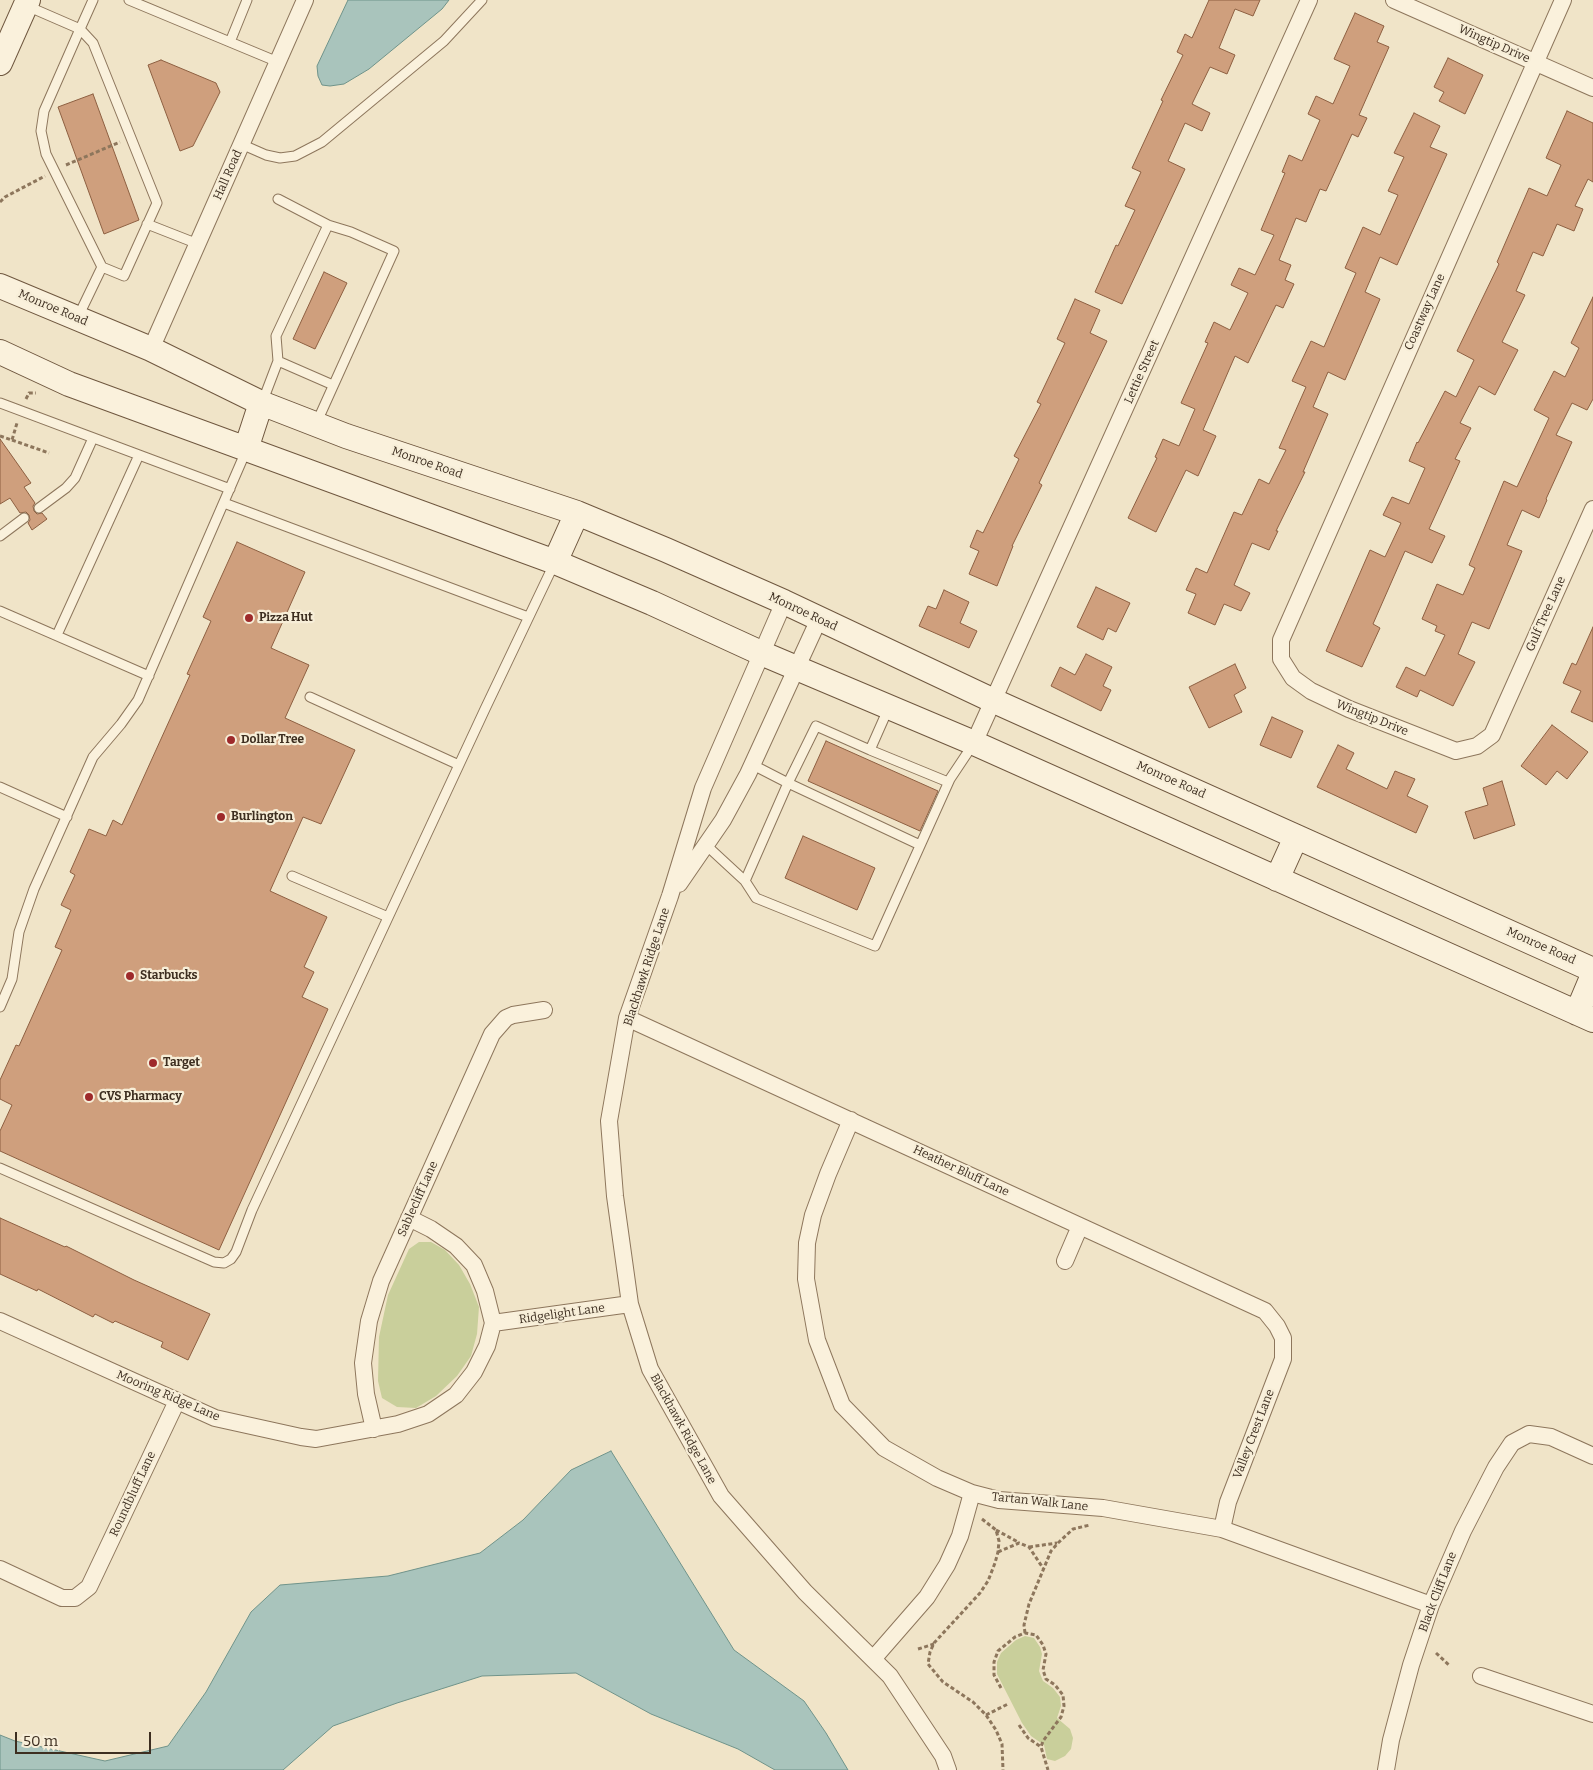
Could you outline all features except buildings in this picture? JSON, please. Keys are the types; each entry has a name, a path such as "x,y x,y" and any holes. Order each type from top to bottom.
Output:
{"main road":[{"path":"0,64 27,2"},
{"name":"Monroe Road","path":"0,286 151,349 262,403 346,436 577,513 666,550 1593,970"},
{"path":"0,352 78,387 555,562 652,603 761,653 974,743 1585,1017 1593,975"},
{"path":"246,449 262,403"},
{"path":"555,562 577,513"},
{"path":"1277,878 1296,836"}],"street":[{"name":"Hall Road","path":"151,349 305,0"},
{"name":"Lettie Street","path":"974,743 1309,0"},
{"name":"Wingtip Drive","path":"1394,0 1593,88"},
{"name":"Coastway Lane","path":"1288,624 1563,0"},
{"name":"Gulf Tree Lane","path":"1499,719 1593,509"},
{"name":"Blackhawk Ridge Lane","path":"784,602 703,788 670,896 627,1018 609,1121 615,1196 630,1304 650,1369 721,1496 805,1592 890,1676 943,1756 948,1770"},
{"name":"Blackhawk Ridge Lane","path":"670,896 723,820 753,765 819,619"},
{"name":"Wingtip Drive","path":"1288,624 1281,640 1281,658 1293,678 1311,691 1349,709 1456,751 1477,746 1492,735 1499,719"},
{"name":"Sablecliff Lane","path":"374,1429 366,1394 363,1363 368,1321 380,1281 492,1034 506,1018 544,1010"},
{"name":"Heather Bluff Lane","path":"627,1018 1265,1311 1277,1326 1283,1338"},
{"name":"Tartan Walk Lane","path":"851,1120 813,1215 806,1243 806,1278 817,1340 842,1405 884,1448 937,1478 999,1500 1103,1508 1222,1529 1431,1605"},
{"path":"409,1218 456,1246 474,1265 485,1291 493,1323"},
{"path":"1065,1261 1080,1226"},
{"name":"Ridgelight Lane","path":"493,1323 630,1304"},
{"name":"Mooring Ridge Lane","path":"0,1321 215,1418 316,1439 398,1424 428,1414 456,1395 474,1372 487,1346 493,1323"},
{"name":"Valley Crest Lane","path":"1222,1529 1228,1502 1283,1358 1283,1338"},
{"name":"Roundbluff Lane","path":"0,1569 62,1598 75,1598 89,1587 177,1402"},
{"name":"Black Cliff Lane","path":"1386,1770 1393,1731 1411,1665 1431,1605 1463,1531 1496,1467 1512,1443 1529,1434 1551,1438 1593,1456"},
{"path":"874,1659 927,1597 947,1565 960,1536 972,1492"},
{"path":"1481,1676 1593,1714"}],"lane":[{"path":"27,2 80,29 93,43 157,203 124,276 102,267 46,154 41,131 44,111 80,29 93,0"},
{"path":"130,0 278,62"},
{"path":"230,42 247,0"},
{"path":"241,144 266,155 280,158 295,156 322,142 444,41 482,0"},
{"path":"278,200 328,225 351,232 394,251 316,424"},
{"path":"148,224 198,244"},
{"path":"262,403 278,361 276,336 328,225"},
{"path":"78,319 102,267"},
{"path":"278,361 333,385"},
{"path":"0,403 230,489"},
{"path":"38,508 66,488 74,478 93,438"},
{"path":"0,1007 12,979 19,932 27,907 93,757 135,706 246,449"},
{"path":"57,636 138,455"},
{"path":"224,503 528,617"},
{"path":"0,536 24,518"},
{"path":"0,1168 214,1262 224,1263 230,1259 236,1252 252,1210 555,562"},
{"path":"0,611 149,676"},
{"path":"310,697 459,765"},
{"path":"870,750 889,707"},
{"path":"745,881 788,783 816,726 948,782"},
{"path":"706,845 745,881 756,898 875,946 948,782 974,743"},
{"path":"753,765 920,845"},
{"path":"0,787 67,817"},
{"path":"292,876 388,918"}],"path":[{"path":"12,440 29,392 43,396"},
{"path":"0,436 49,453"},
{"path":"980,1517 996,1530 1029,1547 1058,1543"},
{"path":"1025,1633 1024,1624 1029,1604 1052,1551 1073,1529 1090,1525"},
{"path":"996,1530 998,1552 988,1581 980,1594 934,1643 928,1664 943,1682 972,1702 986,1715 996,1730 1002,1744 1003,1770"},
{"path":"998,1552 1019,1543"},
{"path":"1029,1547 1043,1569"},
{"path":"1001,1688 994,1675 994,1662 998,1651 1014,1637 1025,1633 1036,1635 1043,1645 1046,1654 1043,1670 1046,1679 1055,1685 1063,1695 1064,1706 1061,1717 1043,1741 1041,1747 1048,1770"},
{"path":"918,1649 934,1643"},
{"path":"1436,1653 1449,1665"},
{"path":"986,1715 1008,1704"},
{"path":"1019,1725 1028,1738 1041,1747"}],"green space":[{"path":"419,1242 431,1242 445,1250 459,1265 470,1284 479,1307 477,1334 471,1356 457,1376 436,1396 416,1408 397,1407 382,1398 378,1381 379,1337 388,1295 409,1249"},
{"path":"1025,1636 1034,1638 1040,1647 1042,1654 1039,1671 1043,1681 1053,1688 1060,1697 1061,1706 1057,1718 1070,1729 1073,1738 1071,1749 1065,1756 1055,1761 1047,1759 1044,1745 1031,1736 1022,1723 997,1674 997,1662 1001,1653 1016,1640"}],"water":[{"path":"348,0 449,0 442,9 369,69 344,84 322,85 318,76 317,66"},
{"path":"611,1451 734,1650 804,1701 848,1770 775,1770 738,1749 651,1714 576,1673 482,1676 397,1703 333,1726 283,1770 0,1770 0,1735 15,1741 105,1761 168,1746 206,1692 251,1612 280,1585 388,1576 480,1553 523,1520 571,1470"}],"place":[{"name":"Pizza Hut","path":"249,618"},
{"name":"Dollar Tree","path":"231,740"},
{"name":"Burlington","path":"221,817"},
{"name":"Starbucks","path":"130,976"},
{"name":"Target","path":"153,1063"},
{"name":"CVS Pharmacy","path":"89,1097"}]}
